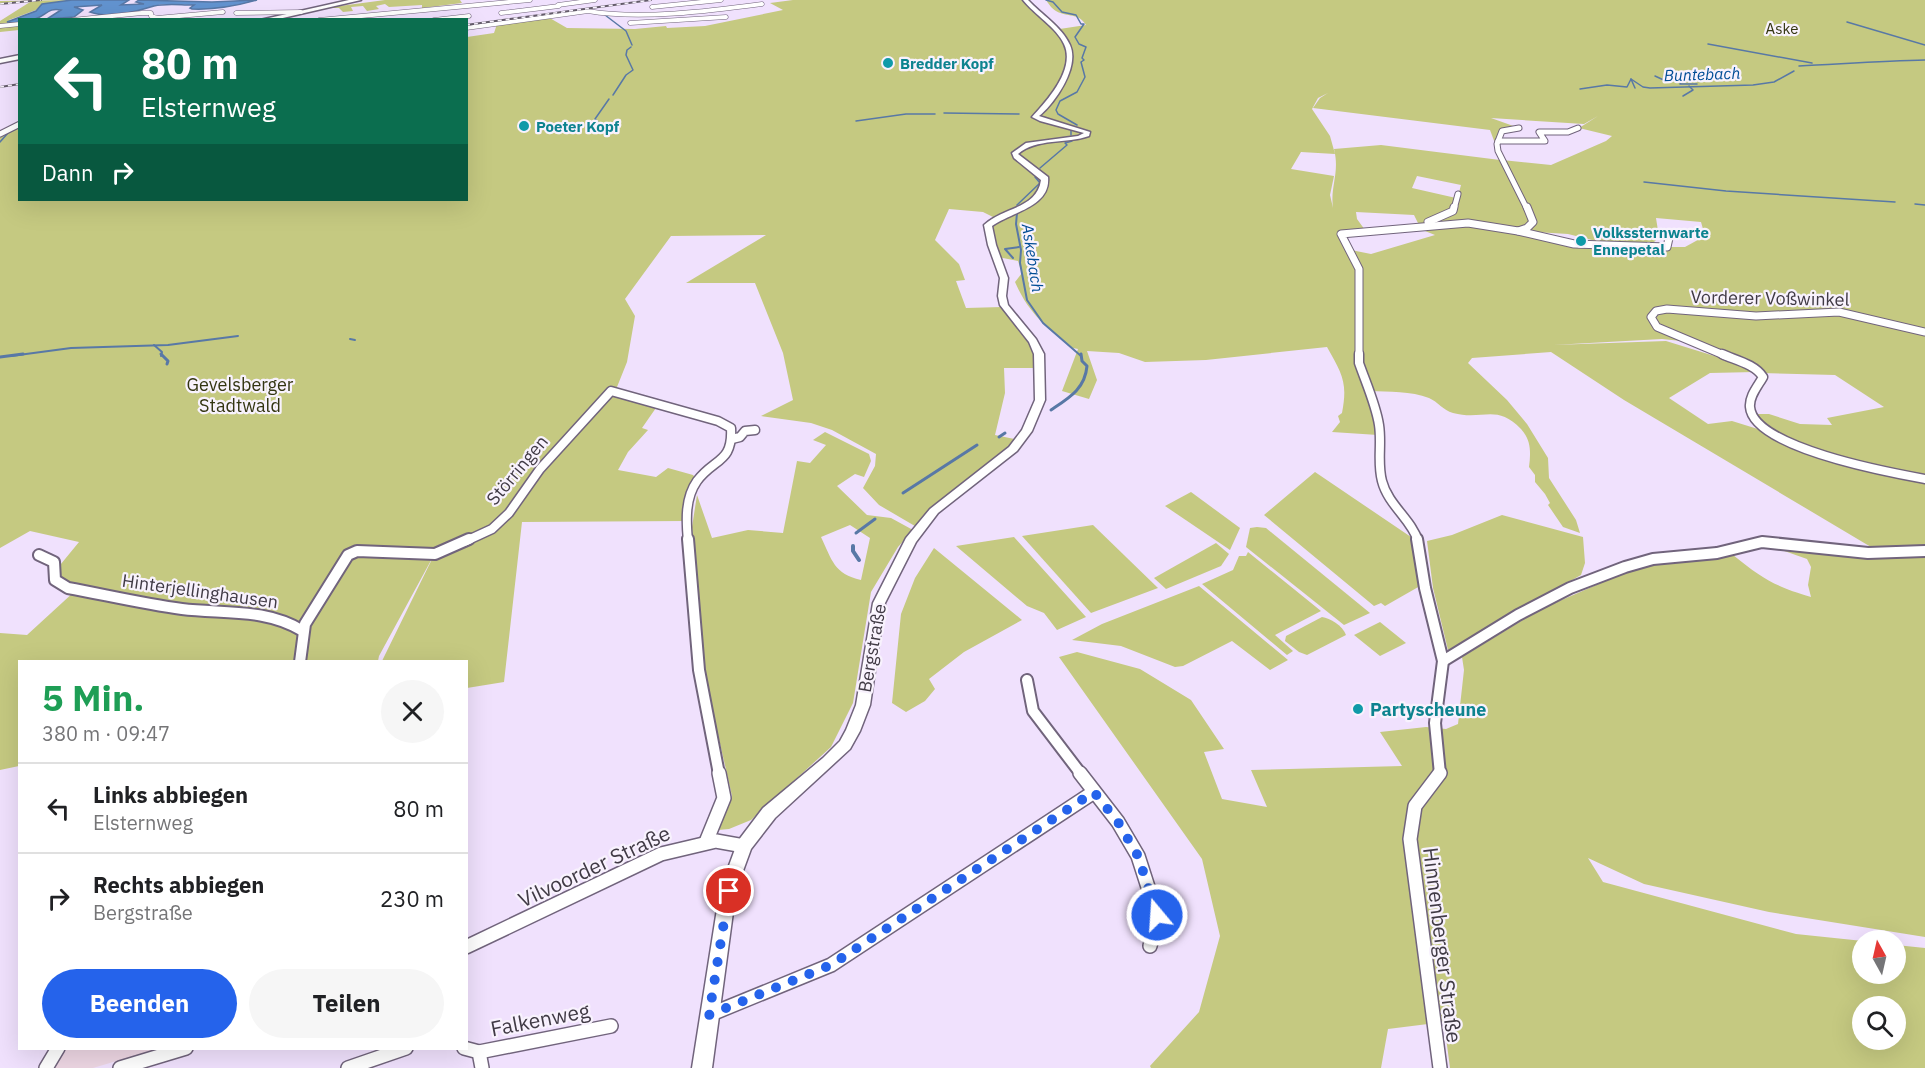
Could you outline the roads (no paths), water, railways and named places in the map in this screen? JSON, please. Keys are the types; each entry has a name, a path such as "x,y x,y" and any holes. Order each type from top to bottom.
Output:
{"main road":[{"path":"274,18 358,0"},
{"path":"0,61 18,57"}],"street":[{"path":"340,18 530,0"},
{"path":"549,0 571,13"},
{"path":"501,12 594,0"},
{"path":"601,13 721,0"},
{"name":"Bergstraße","path":"702,1068 729,891 744,846 769,813 828,762 853,731 863,705 879,603 910,541 934,511 1013,449 1027,430 1040,400 1039,354 1033,341 1004,305 1003,270 987,231 988,225 994,220 1027,207 1044,188 1045,179 1014,154 1022,147 1079,138 1087,135 1088,132 1035,117 1044,110 1060,86 1069,63 1069,54 1065,42 1025,0"},
{"path":"468,28 592,11 601,13 715,10 762,4"},
{"path":"695,20 715,10"},
{"path":"92,18 151,13 151,16 157,18 223,12"},
{"path":"236,13 301,12"},
{"path":"452,18 469,16"},
{"path":"630,23 726,17"},
{"path":"0,26 18,24"},
{"path":"0,134 18,125"},
{"path":"1518,231 1527,228 1533,222 1529,206 1502,162 1497,146 1502,131 1519,128"},
{"path":"1498,141 1545,141 1539,132 1569,132 1578,128"},
{"path":"1415,227 1453,211 1458,194"},
{"path":"1415,227 1468,223 1518,231 1562,242 1605,246 1667,247 1669,238"},
{"name":"Hinnenberger Straße","path":"1415,227 1341,234 1359,269 1359,363 1379,424 1381,452 1379,468 1382,483 1390,501 1418,537 1425,588 1443,661 1436,723 1440,774 1415,806 1410,839 1440,1068"},
{"name":"Vorderer Voßwinkel","path":"1925,332 1839,312 1756,316 1667,309 1656,311 1651,317 1657,327 1749,365 1761,373 1763,378 1750,401 1751,412 1761,426 1773,435 1827,457 1925,479"},
{"name":"Störringen","path":"300,660 303,631 348,555 357,551 435,554 492,529 508,513 540,469 611,391 718,421 731,428 732,440"},
{"path":"706,842 724,798 699,670 686,519 687,506 698,480 724,459 732,440 740,437 745,430 755,430"},
{"path":"1443,661 1488,632 1548,599 1610,572 1651,559 1674,555 1718,553 1749,543 1762,542 1868,554 1925,551"},
{"name":"Hinterjellinghausen","path":"39,555 54,562 55,580 68,588 189,610 256,614 294,623 303,631"},
{"path":"1027,680 1033,711 1118,822 1138,856 1157,915 1150,946"},
{"path":"709,1015 831,965 1094,792"},
{"name":"Vilvoorder Straße","path":"468,946 661,854 716,841 744,846"},
{"name":"Falkenweg","path":"468,1049 479,1052 610,1026"},
{"path":"46,1068 57,1050"},
{"path":"120,1068 179,1050"},
{"path":"348,1068 400,1050"},
{"name":"Falkenweg","path":"479,1052 482,1068"}],"water":[{"path":"72,0 129,0 121,5 144,4 136,2 139,0 212,2 257,0 208,9 190,8 194,5 163,5 114,15 90,12 102,5 74,7 83,10 74,17 49,18 61,10 57,9 37,18 18,18 18,23 7,22 36,11 42,4"}],"waterway":[{"name":"Askebach","path":"1046,0 1053,2 1062,12 1076,15 1081,24 1084,24 1075,37 1079,44 1086,47 1082,58 1084,60 1081,62 1085,77 1077,92 1060,101 1056,110 1058,114 1077,125"},
{"path":"605,15 626,31 632,45"},
{"path":"1847,22 1925,45"},
{"path":"1708,44 1812,63"},
{"path":"613,95 626,75 633,70 626,55 627,50 631,47"},
{"name":"Buntebach","path":"1799,66 1925,60"},
{"name":"Buntebach","path":"1690,87 1774,82 1794,71"},
{"path":"1655,76 1668,82 1684,76 1680,84 1697,84"},
{"name":"Buntebach","path":"1580,89 1607,85 1627,87 1631,79"},
{"name":"Buntebach","path":"1631,79 1643,87 1650,88 1690,87"},
{"name":"Buntebach","path":"1631,79 1635,88"},
{"path":"1683,96 1693,90 1690,87"},
{"path":"598,122 595,119 609,99"},
{"path":"944,113 1019,114"},
{"path":"856,121 906,114 935,114"},
{"path":"0,142 8,133 18,128"},
{"name":"Askebach","path":"1071,130 1071,135"},
{"name":"Askebach","path":"1040,168 1067,145 1065,143 1072,141"},
{"name":"Askebach","path":"1017,205 1040,183 1035,177"},
{"path":"1644,182 1726,191 1895,202"},
{"path":"1915,204 1925,205"},
{"name":"Askebach","path":"1017,213 1020,263 1027,300 1043,323 1081,356"},
{"path":"1013,258 1005,249 1019,247"},
{"path":"154,345 238,336"},
{"path":"350,339 355,340"},
{"path":"11,356 71,348 154,345"},
{"path":"154,345 162,352 161,354"},
{"path":"0,357 23,354"},
{"path":"161,354 168,361 167,364"},
{"name":"Askebach","path":"1051,410 1075,392 1083,381 1087,366 1082,361 1081,354"},
{"name":"Askebach","path":"999,437 1005,433"},
{"name":"Askebach","path":"903,493 977,445"},
{"path":"856,533 875,519"},
{"path":"853,546 853,551 859,560"}],"railway":[{"path":"0,4 41,0"},
{"path":"468,25 651,0"},
{"path":"0,87 18,84"}],"place":[{"name":"Bredder Kopf","path":"888,63"},
{"name":"Poeter Kopf","path":"524,126"},
{"name":"Volkssternwarte Ennepetal","path":"1581,241"},
{"name":"Partyscheune","path":"1358,709"}],"park label":[{"name":"Aske","path":"1782,28"},
{"name":"Gevelsberger Stadtwald","path":"240,394"}]}
